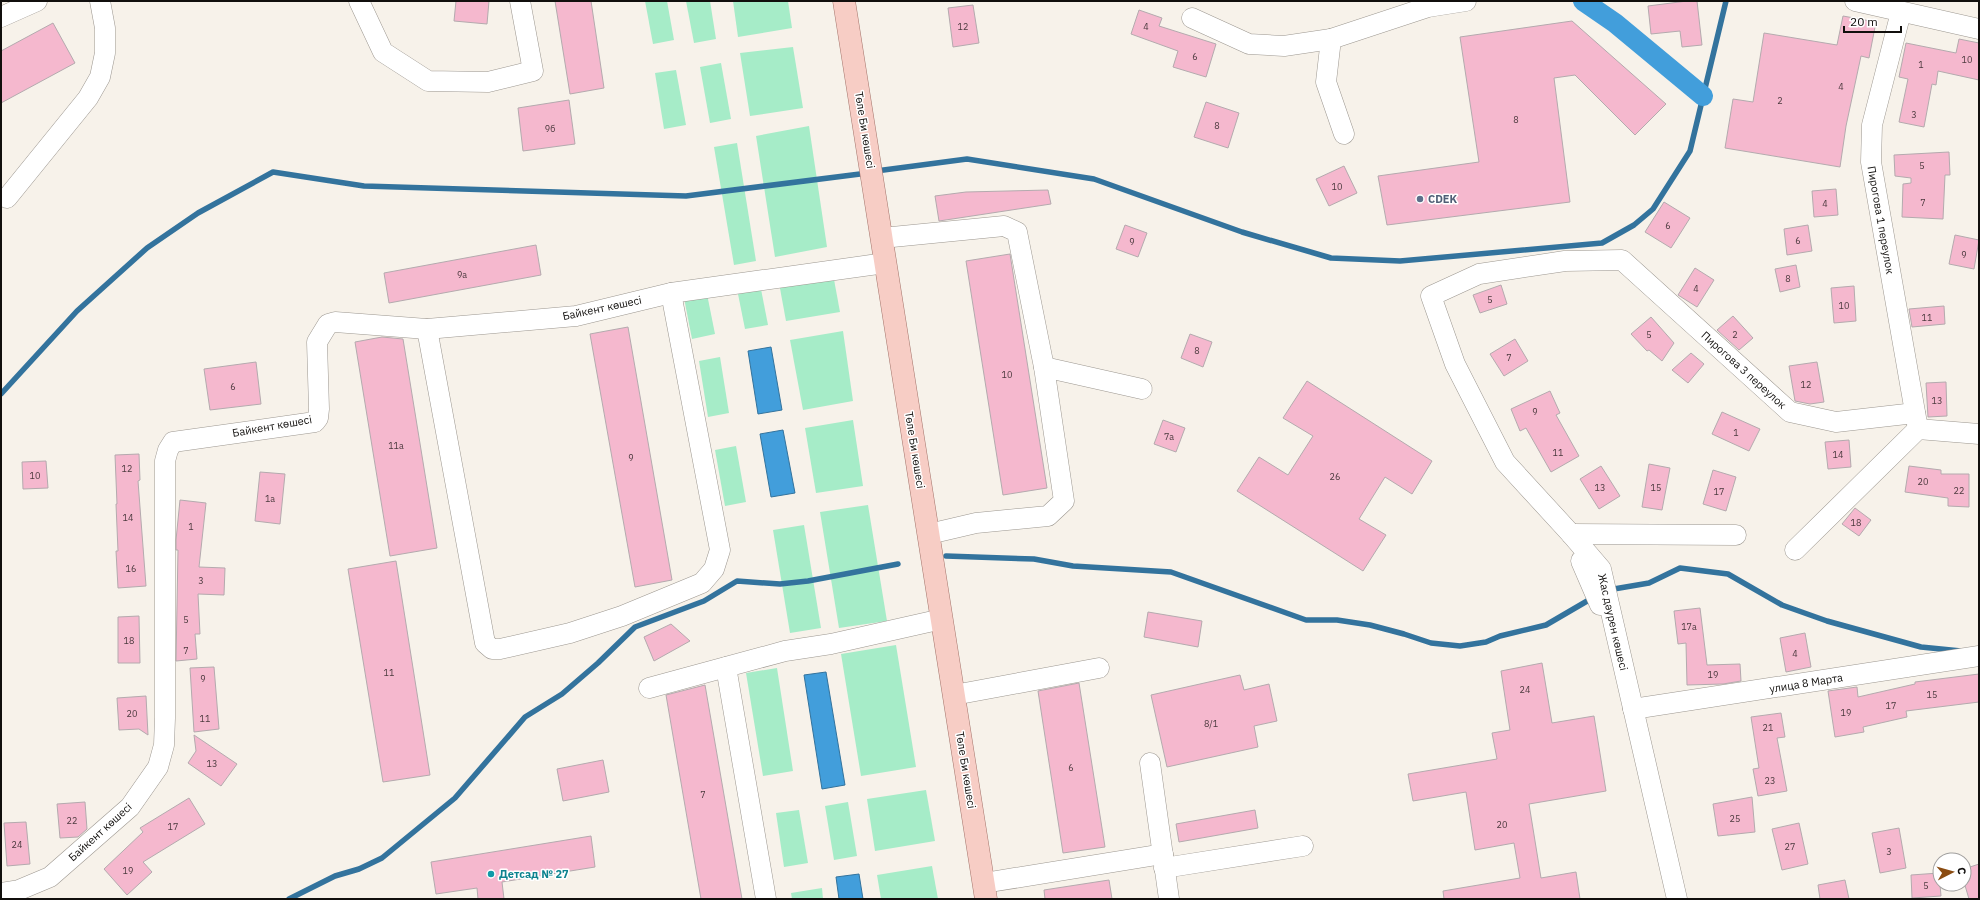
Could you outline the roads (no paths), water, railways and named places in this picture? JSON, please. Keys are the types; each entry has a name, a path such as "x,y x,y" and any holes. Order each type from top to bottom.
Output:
{"main road":[{"name":"Төле Би көшесі","path":"844,1 985,891"}],"street":[{"path":"1,17 37,1"},
{"path":"7,198 88,98 100,77 105,53 105,28 100,1"},
{"path":"359,1 383,52 428,81 488,82 533,71 520,1"},
{"path":"1192,18 1249,44 1284,46 1331,39 1427,4 1466,1"},
{"path":"1855,1 1979,29"},
{"name":"Пирогова 1 переулок","path":"1901,12 1872,125 1871,162 1916,421"},
{"path":"1331,39 1326,82 1344,134"},
{"path":"882,238 1004,226 1017,232 1044,366 1064,500 1048,516 976,523 929,534"},
{"name":"Пирогова 3 переулок","path":"1431,296 1479,274 1565,261 1622,260 1790,412 1836,422 1916,421"},
{"name":"Байкент көшесі","path":"1,893 19,890 50,877 130,807 158,767 164,744 165,718 165,461 168,450 174,442 315,422 318,418 319,409 317,342 328,324 335,322 427,329 576,316 672,293 886,263"},
{"path":"427,329 485,643 492,649 500,649 570,633 622,616 702,583 714,569 720,550 672,293"},
{"name":"Жас дәурен көшесі","path":"1431,296 1455,364 1505,462 1601,569 1677,899"},
{"path":"1044,366 1142,389"},
{"path":"1795,550 1916,421 1979,434"},
{"path":"1571,534 1736,535"},
{"path":"1581,561 1609,626"},
{"path":"649,688 785,651 831,644 942,619"},
{"name":"улица 8 Марта","path":"1633,709 1979,656"},
{"path":"726,667 766,899"},
{"path":"954,695 1099,668"},
{"path":"1150,763 1169,899"},
{"path":"985,891 1163,861 1303,846"}],"water":[{"path":"771,347 782,410 758,414 748,351"},
{"path":"783,430 795,493 771,497 760,434"},
{"path":"826,672 845,785 822,789 804,675"},
{"path":"859,874 863,899 839,899 836,877"}],"waterway":[{"path":"1583,1 1615,23 1703,96"},
{"path":"876,171 967,159 1094,179 1242,232 1331,258 1400,261 1602,243 1634,225 1653,209 1690,151 1726,1"},
{"path":"1,394 77,311 147,248 198,213 273,172 364,186 686,196 868,173"},
{"path":"946,556 1034,559 1073,566 1171,572 1306,620 1337,620 1370,625 1431,643 1460,646 1486,642 1500,636 1546,625 1594,597"},
{"path":"289,899 335,876 359,869 382,858 455,798 525,717 562,694 598,663 635,627 704,601 737,581 780,584 808,581 898,564"},
{"path":"1608,590 1649,583 1680,568 1728,574 1782,605 1827,621 1921,647 1961,651"}],"place":[{"name":"CDEK","path":"1420,199"},
{"name":"Детсад № 27","path":"491,874"}]}
